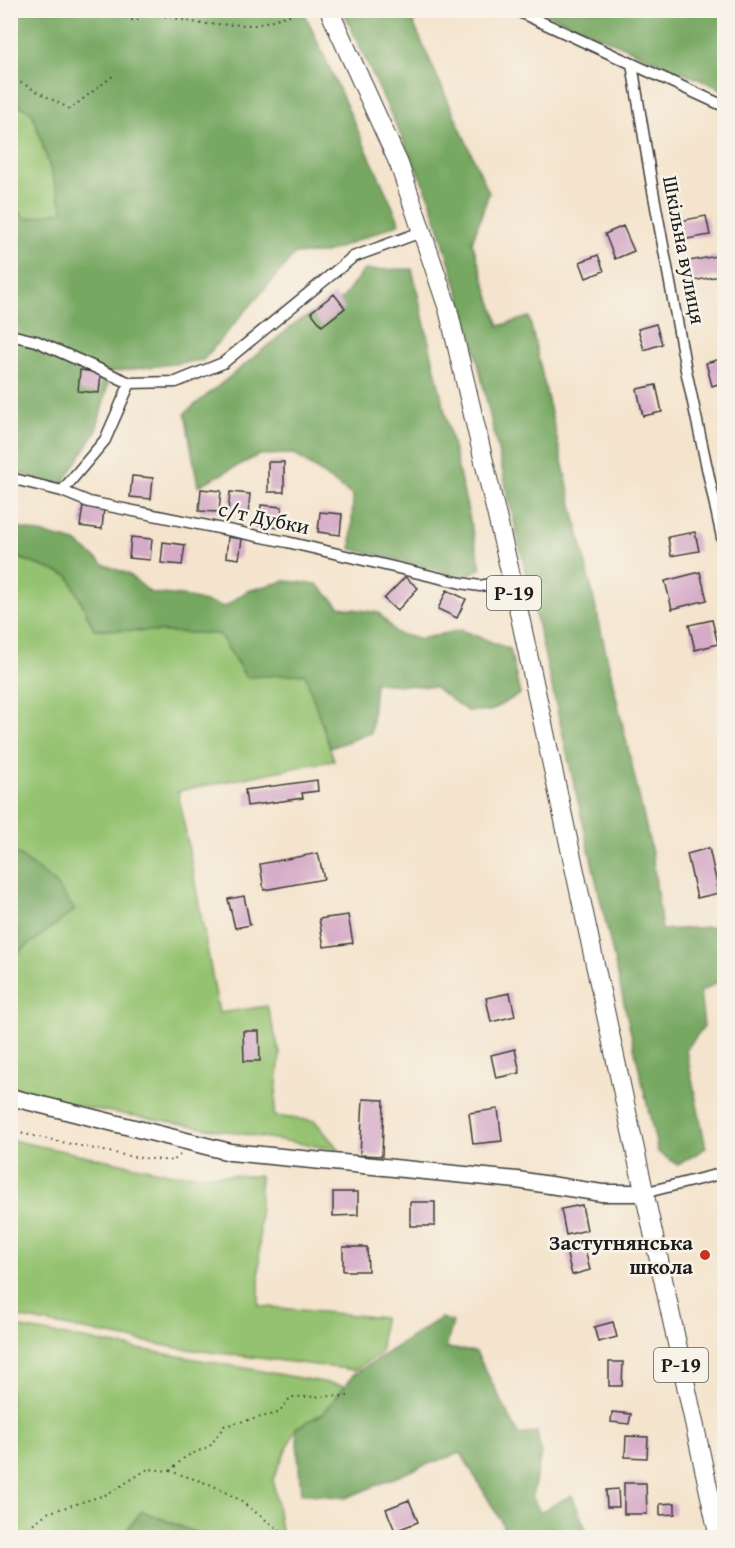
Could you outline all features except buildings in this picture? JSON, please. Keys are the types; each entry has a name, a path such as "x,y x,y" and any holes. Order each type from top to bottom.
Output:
{"main road":[{"name":"Р-19","path":"329,10 399,164 424,231 450,320 512,580 719,1538"}],"street":[{"path":"514,10 724,106"},
{"name":"Шкільна вулиця","path":"632,64 686,370 724,547"},
{"path":"10,335 36,341 130,383 176,382 223,363 352,257 424,231"},
{"path":"62,491 105,441 130,383"},
{"name":"с/т Дубки","path":"10,478 62,491 89,502 287,542 461,583 480,586 512,580"},
{"path":"10,1097 230,1152 517,1180 602,1194 643,1193 724,1173"}],"path":[{"path":"103,10 135,21 149,13 203,24 256,25 306,10"},
{"path":"10,77 70,109 114,75"},
{"path":"10,164 16,182 10,194"},
{"path":"10,1131 133,1157 173,1161 197,1144"},
{"path":"170,1472 186,1457 210,1446 224,1426 278,1413 291,1397 348,1396"},
{"path":"14,1538 47,1513 108,1494 147,1469 170,1472 212,1485 238,1499 290,1538"}],"green space":[{"path":"303,10 400,223 326,253 295,254 203,360 111,372 96,432 61,486 11,471 10,205 27,219 64,211 32,112 11,101 11,11"},
{"path":"343,11 408,11 489,193 472,242 499,326 529,317 652,853 662,930 724,926 724,979 700,992 704,1026 686,1050 706,1148 678,1165 658,1152 470,328 429,196"},
{"path":"540,11 724,11 724,90"},
{"path":"10,101 32,112 64,212 27,219 11,205"},
{"path":"412,269 481,568 464,577 351,549 353,496 294,454 259,455 198,486 185,413 297,322 343,298 364,270"},
{"path":"11,526 76,542 103,564 128,574 151,593 182,596 224,607 247,591 285,581 317,584 340,607 379,613 396,633 419,639 461,630 510,649 520,694 490,711 467,711 434,687 375,683 371,733 330,748 305,674 246,677 219,634 94,629 69,576 11,555"},
{"path":"10,555 69,576 94,629 219,634 246,677 305,673 334,760 178,791 219,1013 267,1006 280,1053 274,1116 315,1121 339,1150 75,1106 11,1087"},
{"path":"11,849 54,882 75,910 11,958"},
{"path":"11,1140 173,1174 260,1176 259,1306 383,1318 381,1352 355,1370 178,1348 11,1316"},
{"path":"441,1318 453,1322 446,1348 476,1352 519,1435 537,1432 541,1454 532,1496 540,1512 572,1495 589,1537 507,1537 500,1519 461,1453 425,1465 346,1498 301,1493 296,1428 324,1413 354,1374"},
{"path":"10,1326 345,1386 324,1413 296,1428 273,1479 282,1537 206,1537 142,1511 121,1537 11,1537"},
{"path":"142,1511 206,1537 121,1537"}],"place":[{"name":"Застугнянська школа","path":"705,1255"}]}
